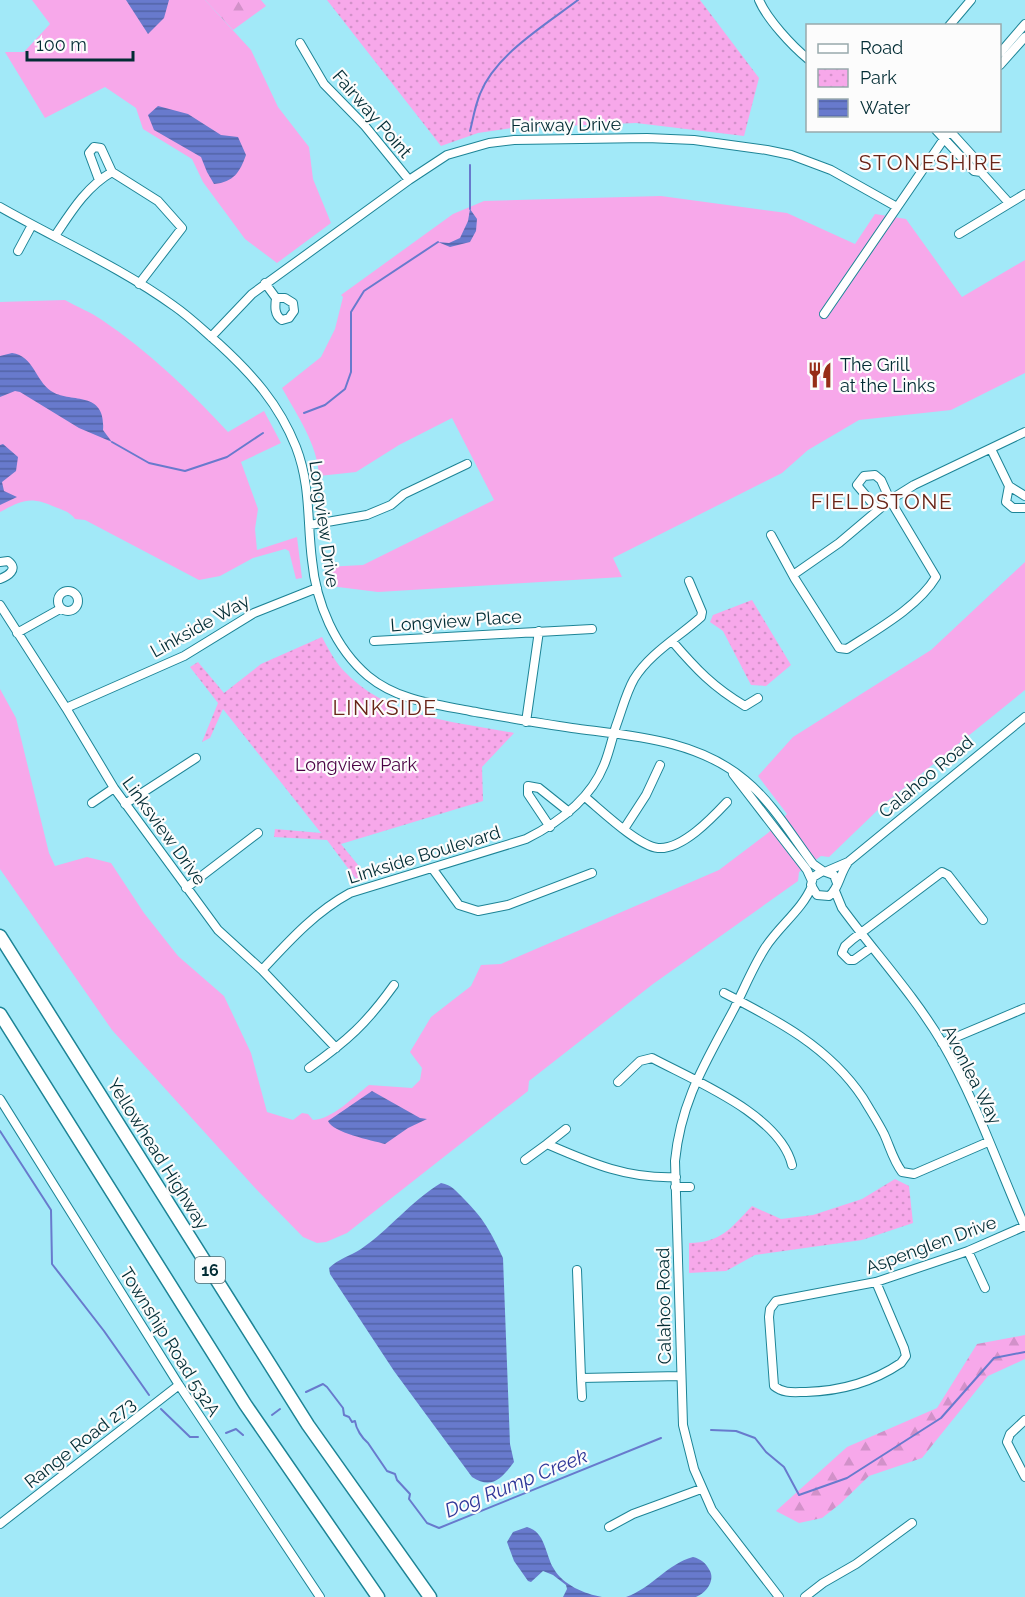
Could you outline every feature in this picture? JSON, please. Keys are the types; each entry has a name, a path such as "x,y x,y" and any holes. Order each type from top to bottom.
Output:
{"highway":[{"name":"Yellowhead Highway","path":"0,936 308,1425 430,1597"},
{"name":"16","path":"0,1014 245,1404 378,1597"}],"street":[{"path":"759,0 792,44 806,58"},
{"path":"951,24 971,0"},
{"path":"1001,51 1025,24"},
{"path":"1001,62 1025,37"},
{"name":"Fairway Point","path":"300,44 324,84 365,126 406,177"},
{"path":"938,132 974,171 981,172"},
{"path":"824,314 948,132"},
{"path":"950,132 979,163 981,172 1009,203"},
{"name":"Fairway Drive","path":"211,337 265,283 406,177 447,155 500,141 671,139 719,143 791,155 831,170 897,207"},
{"path":"99,180 89,153 94,147 101,148 112,172 158,201 182,228 139,284"},
{"path":"55,236 79,201 99,180 112,172"},
{"path":"959,234 1025,194"},
{"name":"Longview Drive","path":"0,207 55,236 178,308 250,372 262,386 282,416 301,462 308,491 312,562 316,588 331,628 354,663 371,678 400,696 422,702 526,722 677,744 704,754 744,779 758,792 813,864 825,871"},
{"path":"18,251 32,225"},
{"path":"265,283 276,298"},
{"path":"793,575 914,485 1025,432"},
{"path":"991,449 1009,486 1025,496"},
{"path":"310,525 366,515 390,505 404,495 467,464"},
{"path":"771,535 839,648 847,649 883,626 928,591 936,577 881,480 875,475 864,476 857,485 878,510"},
{"path":"1009,486 1006,502 1013,508 1025,508"},
{"path":"0,562 8,561 13,566 13,570 10,575 0,579"},
{"name":"Linkside Boulevard","path":"262,970 307,923 328,905 350,893 526,839 550,827 569,812 585,797 604,765 626,695 635,678 646,663 701,616 702,612 689,581"},
{"name":"Linkside Way","path":"66,708 184,656 254,613 316,588"},
{"name":"Linksview Drive","path":"0,605 114,788 186,888 218,930 262,970 336,1048"},
{"path":"17,633 60,609"},
{"name":"Longview Place","path":"374,641 592,629"},
{"name":"Longview Place","path":"526,722 539,631"},
{"path":"672,641 700,674 725,694 745,706 758,698"},
{"name":"Calahoo Road","path":"825,871 848,862 1025,717"},
{"path":"125,804 196,758"},
{"path":"624,829 646,795 660,765"},
{"name":"Longview Drive","path":"728,768 807,870 812,883"},
{"path":"550,827 528,794 528,786 539,788 569,812"},
{"path":"92,803 114,788"},
{"path":"585,797 644,843 659,848 679,842 704,827 727,802"},
{"path":"186,888 258,833"},
{"name":"Calahoo Road","path":"836,887 848,862"},
{"path":"432,868 459,905 478,911 508,905 592,873"},
{"path":"804,902 823,897 836,887 834,875 825,871 816,874 812,883 814,892 823,897"},
{"path":"872,947 854,960 844,957 845,946 942,872 948,875 983,920"},
{"name":"Calahoo Road","path":"779,1597 723,1526 701,1489 683,1425 675,1177 678,1137 685,1107 696,1081 765,947 804,902 812,883"},
{"name":"Avonlea Way","path":"836,887 842,908 942,1043 966,1090 1025,1226"},
{"name":"Avonlea Way","path":"823,897 842,908"},
{"path":"309,1068 368,1020 394,985"},
{"path":"724,993 809,1041 848,1077 873,1114 902,1172 914,1174 988,1142"},
{"path":"942,1043 1025,1008"},
{"path":"618,1082 640,1061 652,1058 735,1102 756,1117 789,1153 792,1166"},
{"name":"Township Road 532A","path":"0,1100 179,1385 320,1597"},
{"path":"525,1160 567,1129"},
{"path":"547,1144 598,1166 637,1176 675,1177"},
{"path":"675,1187 690,1187"},
{"name":"Aspenglen Drive","path":"876,1282 906,1356 894,1368 837,1390 786,1392 774,1386 769,1317 770,1309 776,1301 876,1282 968,1251 1025,1226"},
{"path":"968,1251 984,1288"},
{"path":"577,1270 582,1397"},
{"path":"581,1378 680,1376"},
{"name":"Range Road 273","path":"0,1524 179,1385"},
{"path":"1025,1420 1010,1434 1007,1442 1025,1477"},
{"path":"609,1527 633,1514 701,1489"},
{"path":"805,1597 823,1583 856,1564 912,1523"}],"green space":[{"path":"32,0 205,0 251,50 278,107 309,147 313,179 331,223 277,263 245,239 203,182 192,159 143,129 136,108 105,87 45,118 5,52 24,52 50,24"},
{"path":"205,0 261,0 266,6 233,30"},
{"path":"327,0 700,0 759,78 744,136 636,123 512,128 478,133 441,146"},
{"path":"661,196 787,213 855,244 875,214 906,219 962,297 1025,260 1025,373 951,410 859,420 808,450 782,473 613,558 622,577 378,592 330,586 325,567 363,565 494,500 452,418 399,445 356,472 319,476 311,442 282,388 321,357 335,329 343,297 341,295 453,214 484,201"},
{"path":"65,300 98,317 136,345 184,387 228,432 264,411 281,443 241,462 258,509 255,529 257,550 297,537 302,578 296,579 289,551 285,549 253,558 220,576 199,580 85,520 75,519 66,512 39,501 27,501 0,512 0,302"},
{"path":"1025,562 1025,690 884,804 829,857 821,856 799,872 798,881 653,984 529,1081 528,1091 347,1233 326,1242 317,1243 303,1237 257,1190 112,1030 0,869 0,689 16,718 49,853 55,866 87,857 111,863 144,913 178,956 224,996 251,1053 267,1112 293,1120 302,1113 308,1114 313,1120 320,1119 335,1112 369,1085 412,1088 420,1080 422,1068 410,1052 431,1017 471,986 481,965 501,964 719,870 768,833 787,814 758,776 793,737 931,650"},
{"path":"752,600 791,665 766,686 751,685 723,631 710,622 713,615"},
{"name":"Longview Park","path":"322,637 342,669 379,698 422,715 514,733 482,767 483,801 341,844 367,876 356,879 327,840 274,837 275,829 321,833 223,709 210,738 202,742 218,703 190,667 198,662 224,693 261,664"},
{"path":"895,1179 909,1186 913,1223 862,1240 755,1255 726,1271 689,1273 689,1243 709,1240 725,1233 752,1206 781,1219 813,1215 862,1199"},
{"path":"1025,1335 1025,1359 988,1376 922,1458 869,1476 822,1518 799,1523 776,1511 847,1447 937,1408 977,1344"}],"water":[{"path":"126,0 169,0 164,18 148,34"},
{"path":"158,106 188,114 221,135 238,137 246,155 235,175 227,181 214,184 201,157 154,130 148,115"},
{"path":"470,209 477,219 476,231 470,242 450,247 438,242 449,243 460,238 468,221"},
{"path":"12,353 30,363 41,381 51,391 59,395 85,400 99,408 103,430 112,442 79,428 20,392 15,391 0,397 0,356"},
{"path":"3,444 18,457 16,471 2,482 4,491 17,497 0,505 0,445"},
{"path":"372,1091 420,1118 427,1119 408,1128 385,1144 362,1138 331,1125 328,1121"},
{"path":"441,1183 454,1189 477,1213 491,1233 503,1258 510,1444 514,1462 501,1477 491,1482 479,1481 472,1477 394,1371 330,1274 329,1268 361,1249"},
{"path":"527,1527 542,1539 551,1563 563,1580 582,1591 602,1597 563,1597 567,1589 566,1585 543,1571 531,1582 528,1581 514,1561 507,1542 513,1532"},
{"path":"693,1557 705,1564 711,1575 709,1586 700,1595 696,1597 626,1597 644,1588 675,1565"}],"waterway":[{"path":"470,131 480,94 497,66 536,30 578,0"},
{"path":"470,165 470,209"},
{"path":"304,413 325,405 345,389 351,372 351,312 364,291 438,242"},
{"path":"112,442 149,463 185,471 227,457 263,433"},
{"name":"Dog Rump Creek","path":"0,1131 51,1210 52,1264 104,1331 149,1395"},
{"name":"Dog Rump Creek","path":"711,1430 736,1431 755,1438 766,1452 784,1467 799,1495 847,1478 941,1418 994,1358 1025,1352"},
{"name":"Dog Rump Creek","path":"306,1392 323,1384 327,1387 343,1408 344,1415 352,1422 355,1421 360,1433 387,1471 395,1474 397,1480 410,1494 409,1499 427,1523 439,1528 661,1438"},
{"name":"Dog Rump Creek","path":"161,1409 190,1437 198,1437"},
{"name":"Dog Rump Creek","path":"272,1415 280,1409"},
{"name":"Dog Rump Creek","path":"226,1433 236,1429 243,1435"}],"place":[{"name":"The Grill at the Links","path":"820,375"}],"district":[{"name":"STONESHIRE","path":"931,163"},
{"name":"FIELDSTONE","path":"882,502"},
{"name":"LINKSIDE","path":"385,708"}]}
